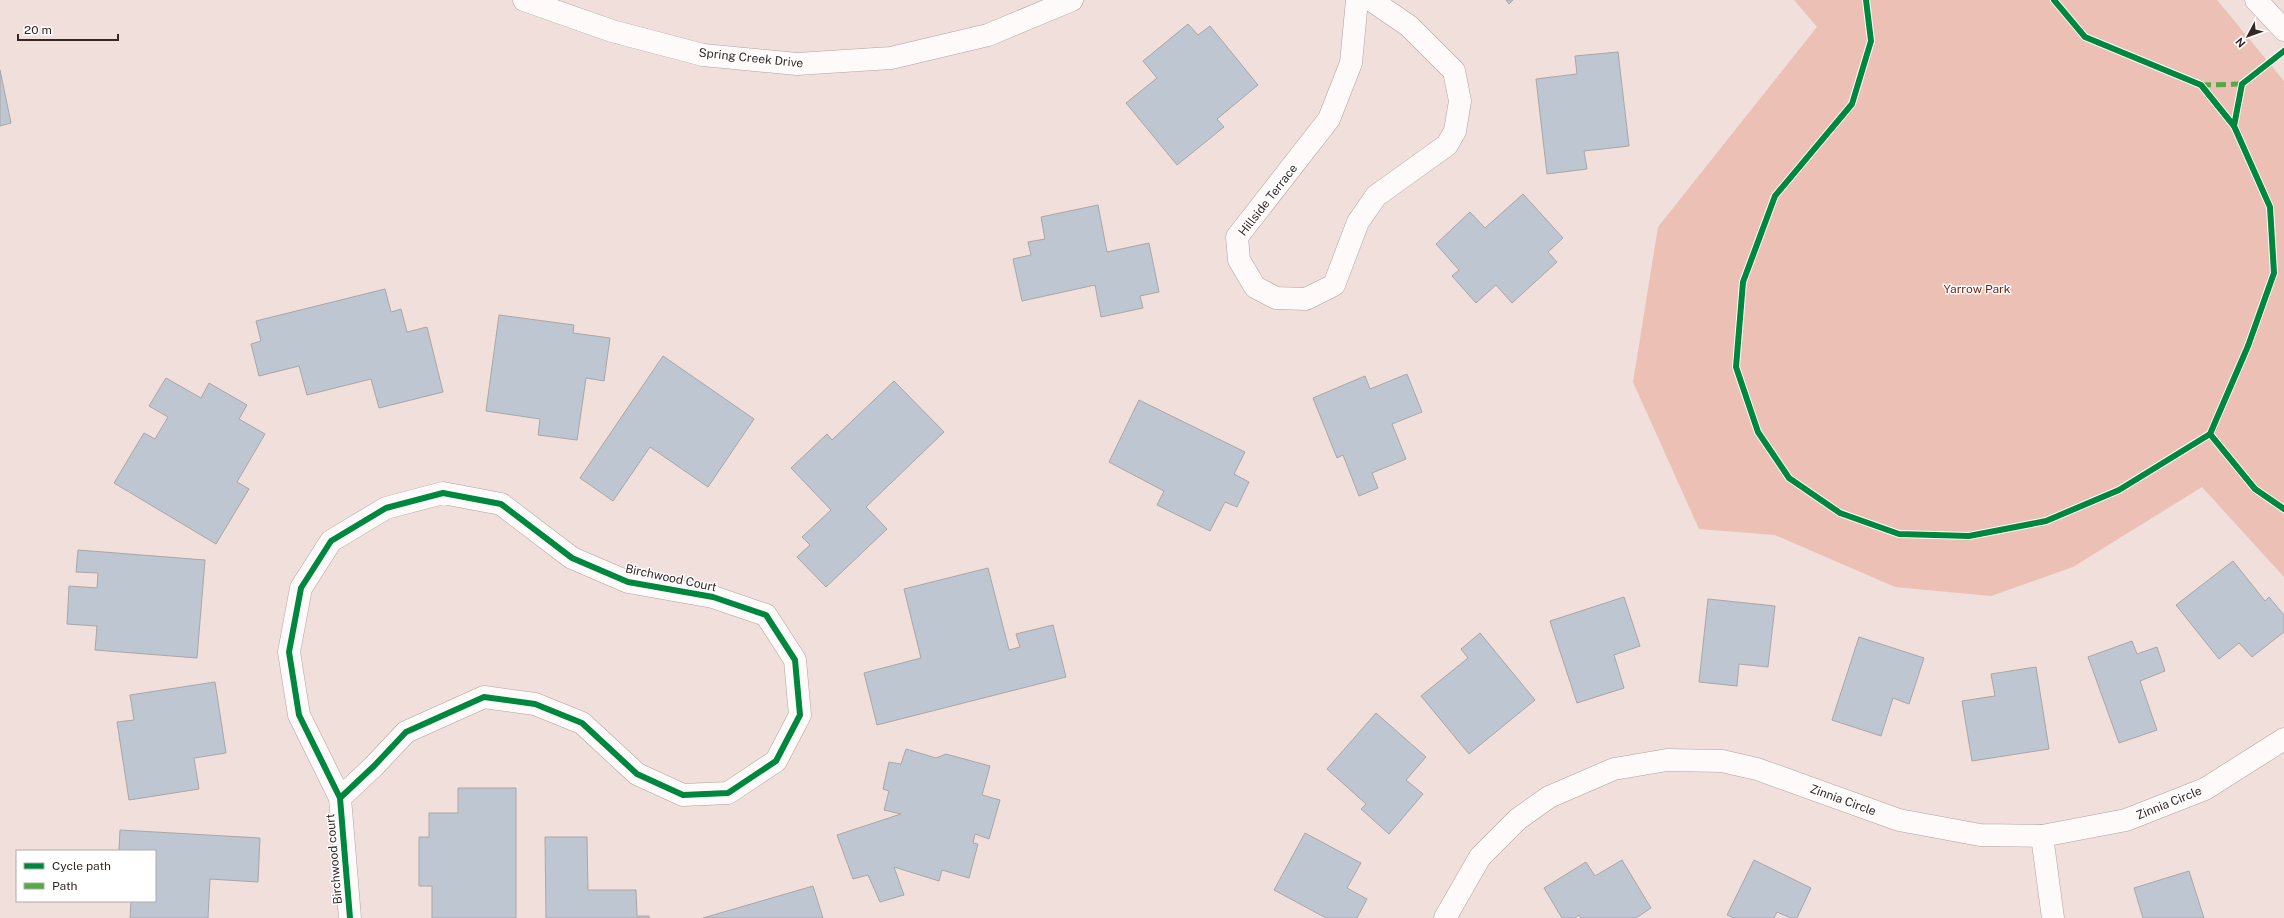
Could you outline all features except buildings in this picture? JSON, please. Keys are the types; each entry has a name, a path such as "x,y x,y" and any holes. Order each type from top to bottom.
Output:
{"street":[{"name":"Spring Creek Drive","path":"524,0 612,31 703,55 797,64 891,58 988,35 1072,0"},
{"name":"Hillside Terrace","path":"1357,0 1351,63 1329,119 1237,237 1239,260 1255,287 1276,298 1306,300 1334,285 1358,222 1376,196 1447,145 1454,132 1460,101 1454,71 1409,26 1371,0"},
{"path":"2256,0 2284,30"},
{"name":"Birchwood Court","path":"443,493 501,504 572,558 628,582 713,597 766,615 795,660 800,714 776,761 728,794 683,795 637,774 582,723 535,704 484,697 406,732 374,766 340,798 299,715 289,652 301,588 331,541 386,508 443,493"},
{"name":"Zinnia Circle","path":"1445,918 1480,858 1518,819 1549,797 1614,769 1667,760 1722,761 1757,769 1899,820 1980,835 2042,836 2126,820 2205,789 2284,738"},
{"name":"Birchwood court","path":"340,798 350,918"},
{"path":"2042,836 2053,918"}],"green space":[{"name":"Yarrow Park","path":"1794,0 2217,0 2284,81 2284,577 2202,487 2073,567 1991,596 1895,587 1775,535 1699,529 1633,382 1658,227 1817,27"}],"marked path":[{"path":"2201,85 2242,84"}],"cycle path":[{"path":"1866,0 1871,41 1852,104 1775,196 1743,282 1736,367 1758,432 1789,478 1840,513 1899,534 1969,536 2046,521 2119,490 2210,434 2248,346 2274,273 2270,207 2234,126 2201,85 2085,37 2054,0"},
{"path":"2234,126 2242,84 2284,51"},
{"path":"2210,434 2255,489 2284,509"},
{"path":"340,798 374,766 406,732 484,697 535,704 582,723 637,774 683,795 728,793 776,761 800,715 795,660 766,615 713,597 628,582 572,558 501,504 443,493 386,508 331,541 301,588 289,652 299,715 340,798 350,918"}]}
